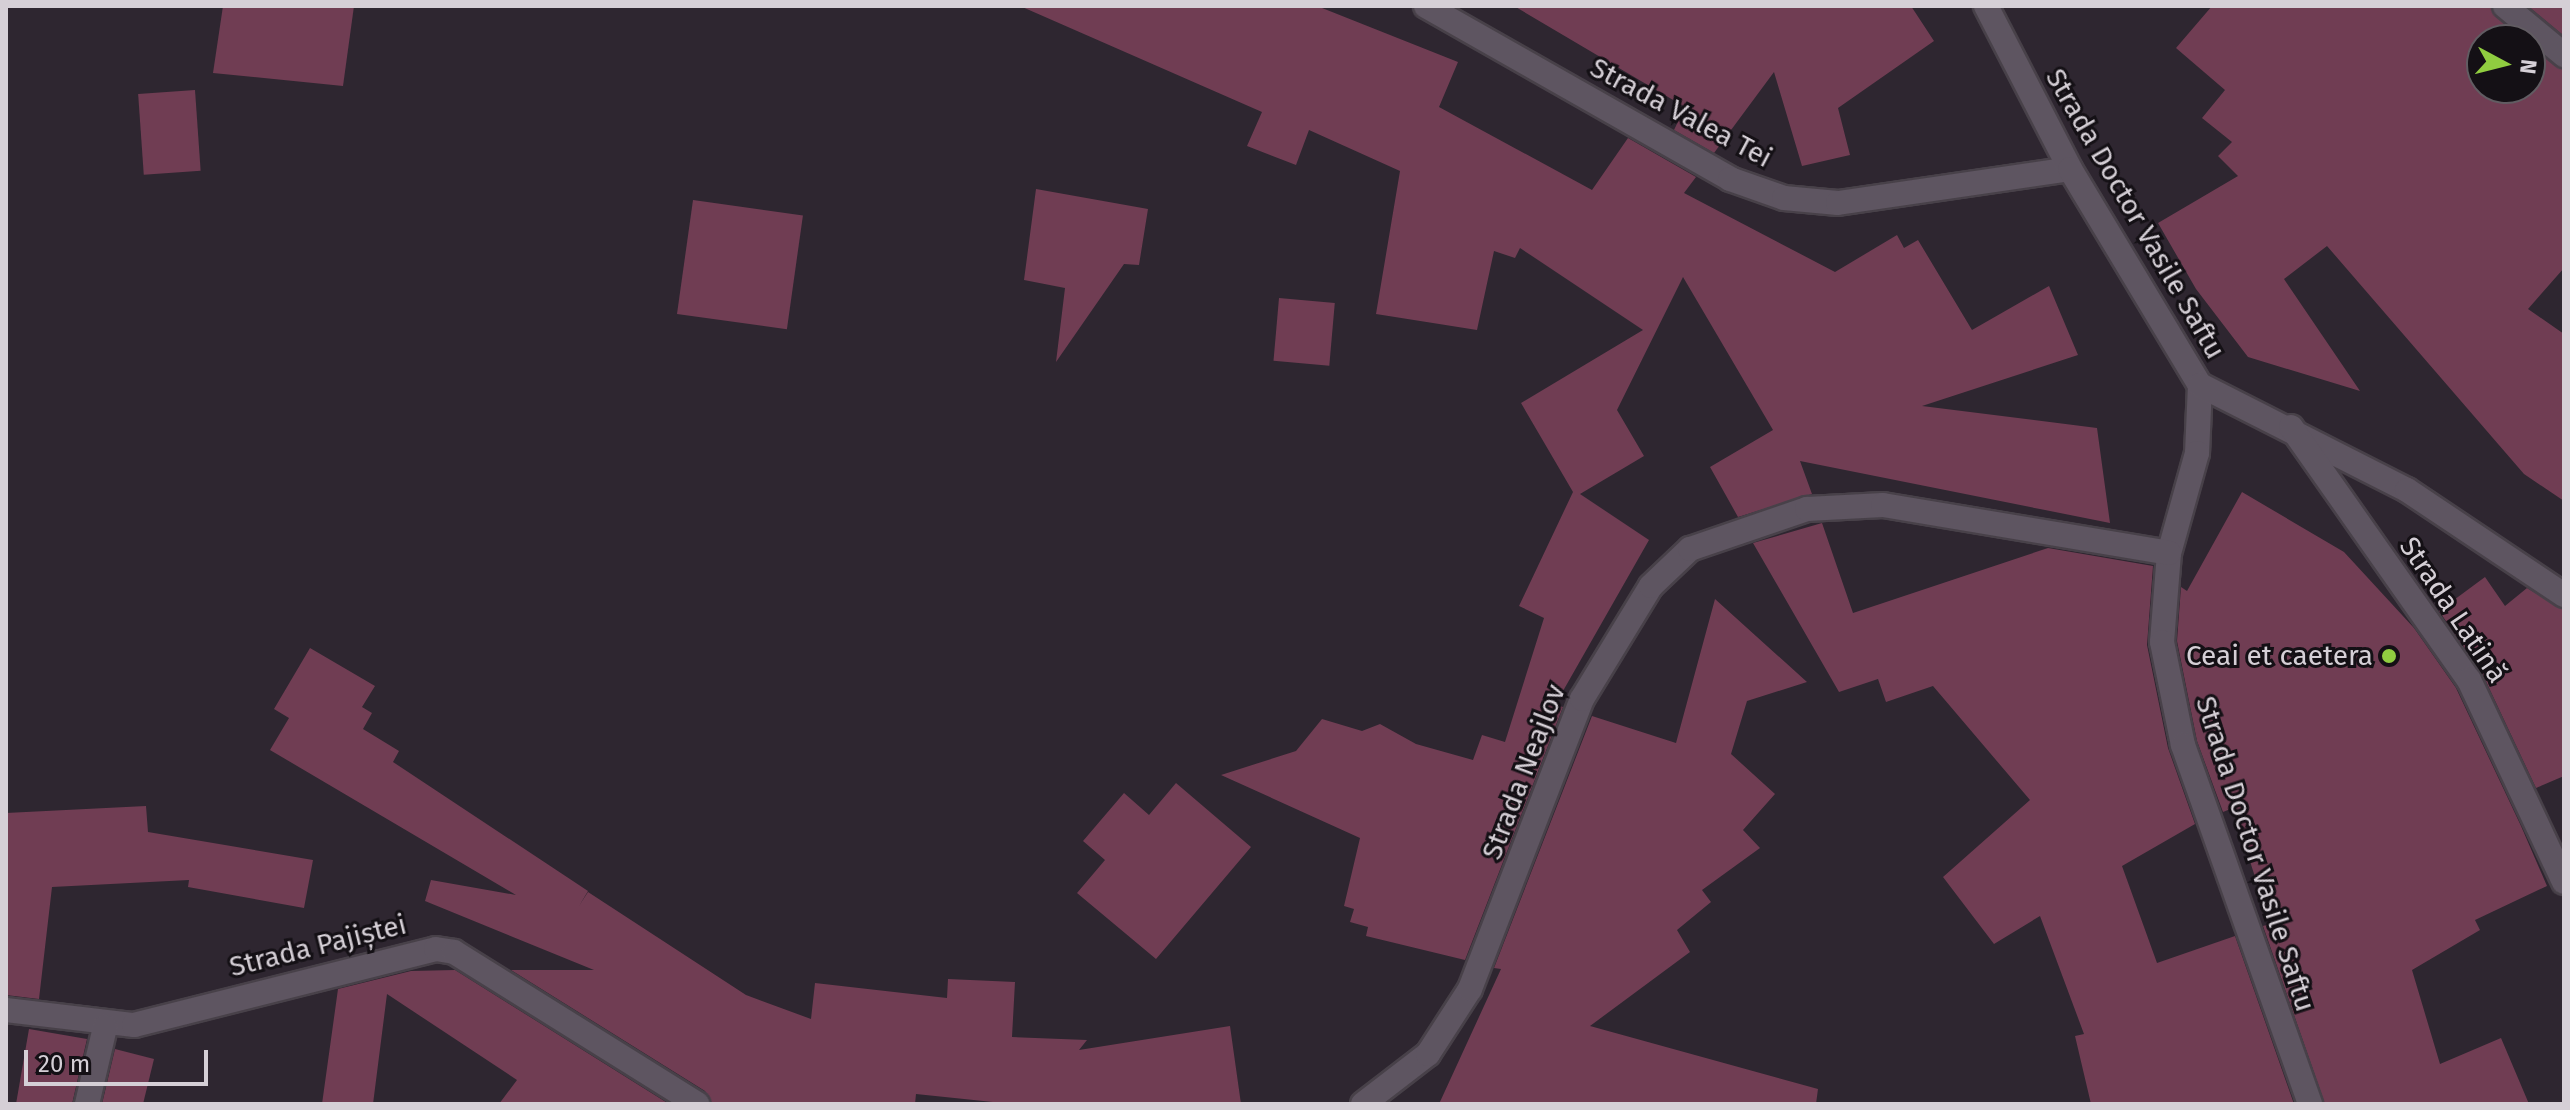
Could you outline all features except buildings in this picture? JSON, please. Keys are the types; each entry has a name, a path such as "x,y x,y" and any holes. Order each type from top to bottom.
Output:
{"street":[{"name":"Strada Valea Tei","path":"1426,6 1730,179 1784,198 1838,203 2070,169"},
{"name":"Strada Doctor Vasile Saftu","path":"1986,6 2070,169 2200,385 2197,453 2169,553 2162,642 2183,745 2310,1104"},
{"path":"2505,6 2564,55"},
{"path":"2200,385 2291,427 2407,490 2564,595"},
{"name":"Strada Latină","path":"2291,427 2469,680 2564,882"},
{"name":"Strada Neajlov","path":"1363,1104 1428,1054 1470,989 1582,699 1651,586 1690,549 1743,525 1807,509 1883,505 2169,553"},
{"name":"Strada Pajiștei","path":"6,1010 105,1027 436,949 454,952 697,1104"},
{"path":"87,1104 105,1027"}],"place":[{"name":"Ceai et caetera","path":"2389,656"}]}
